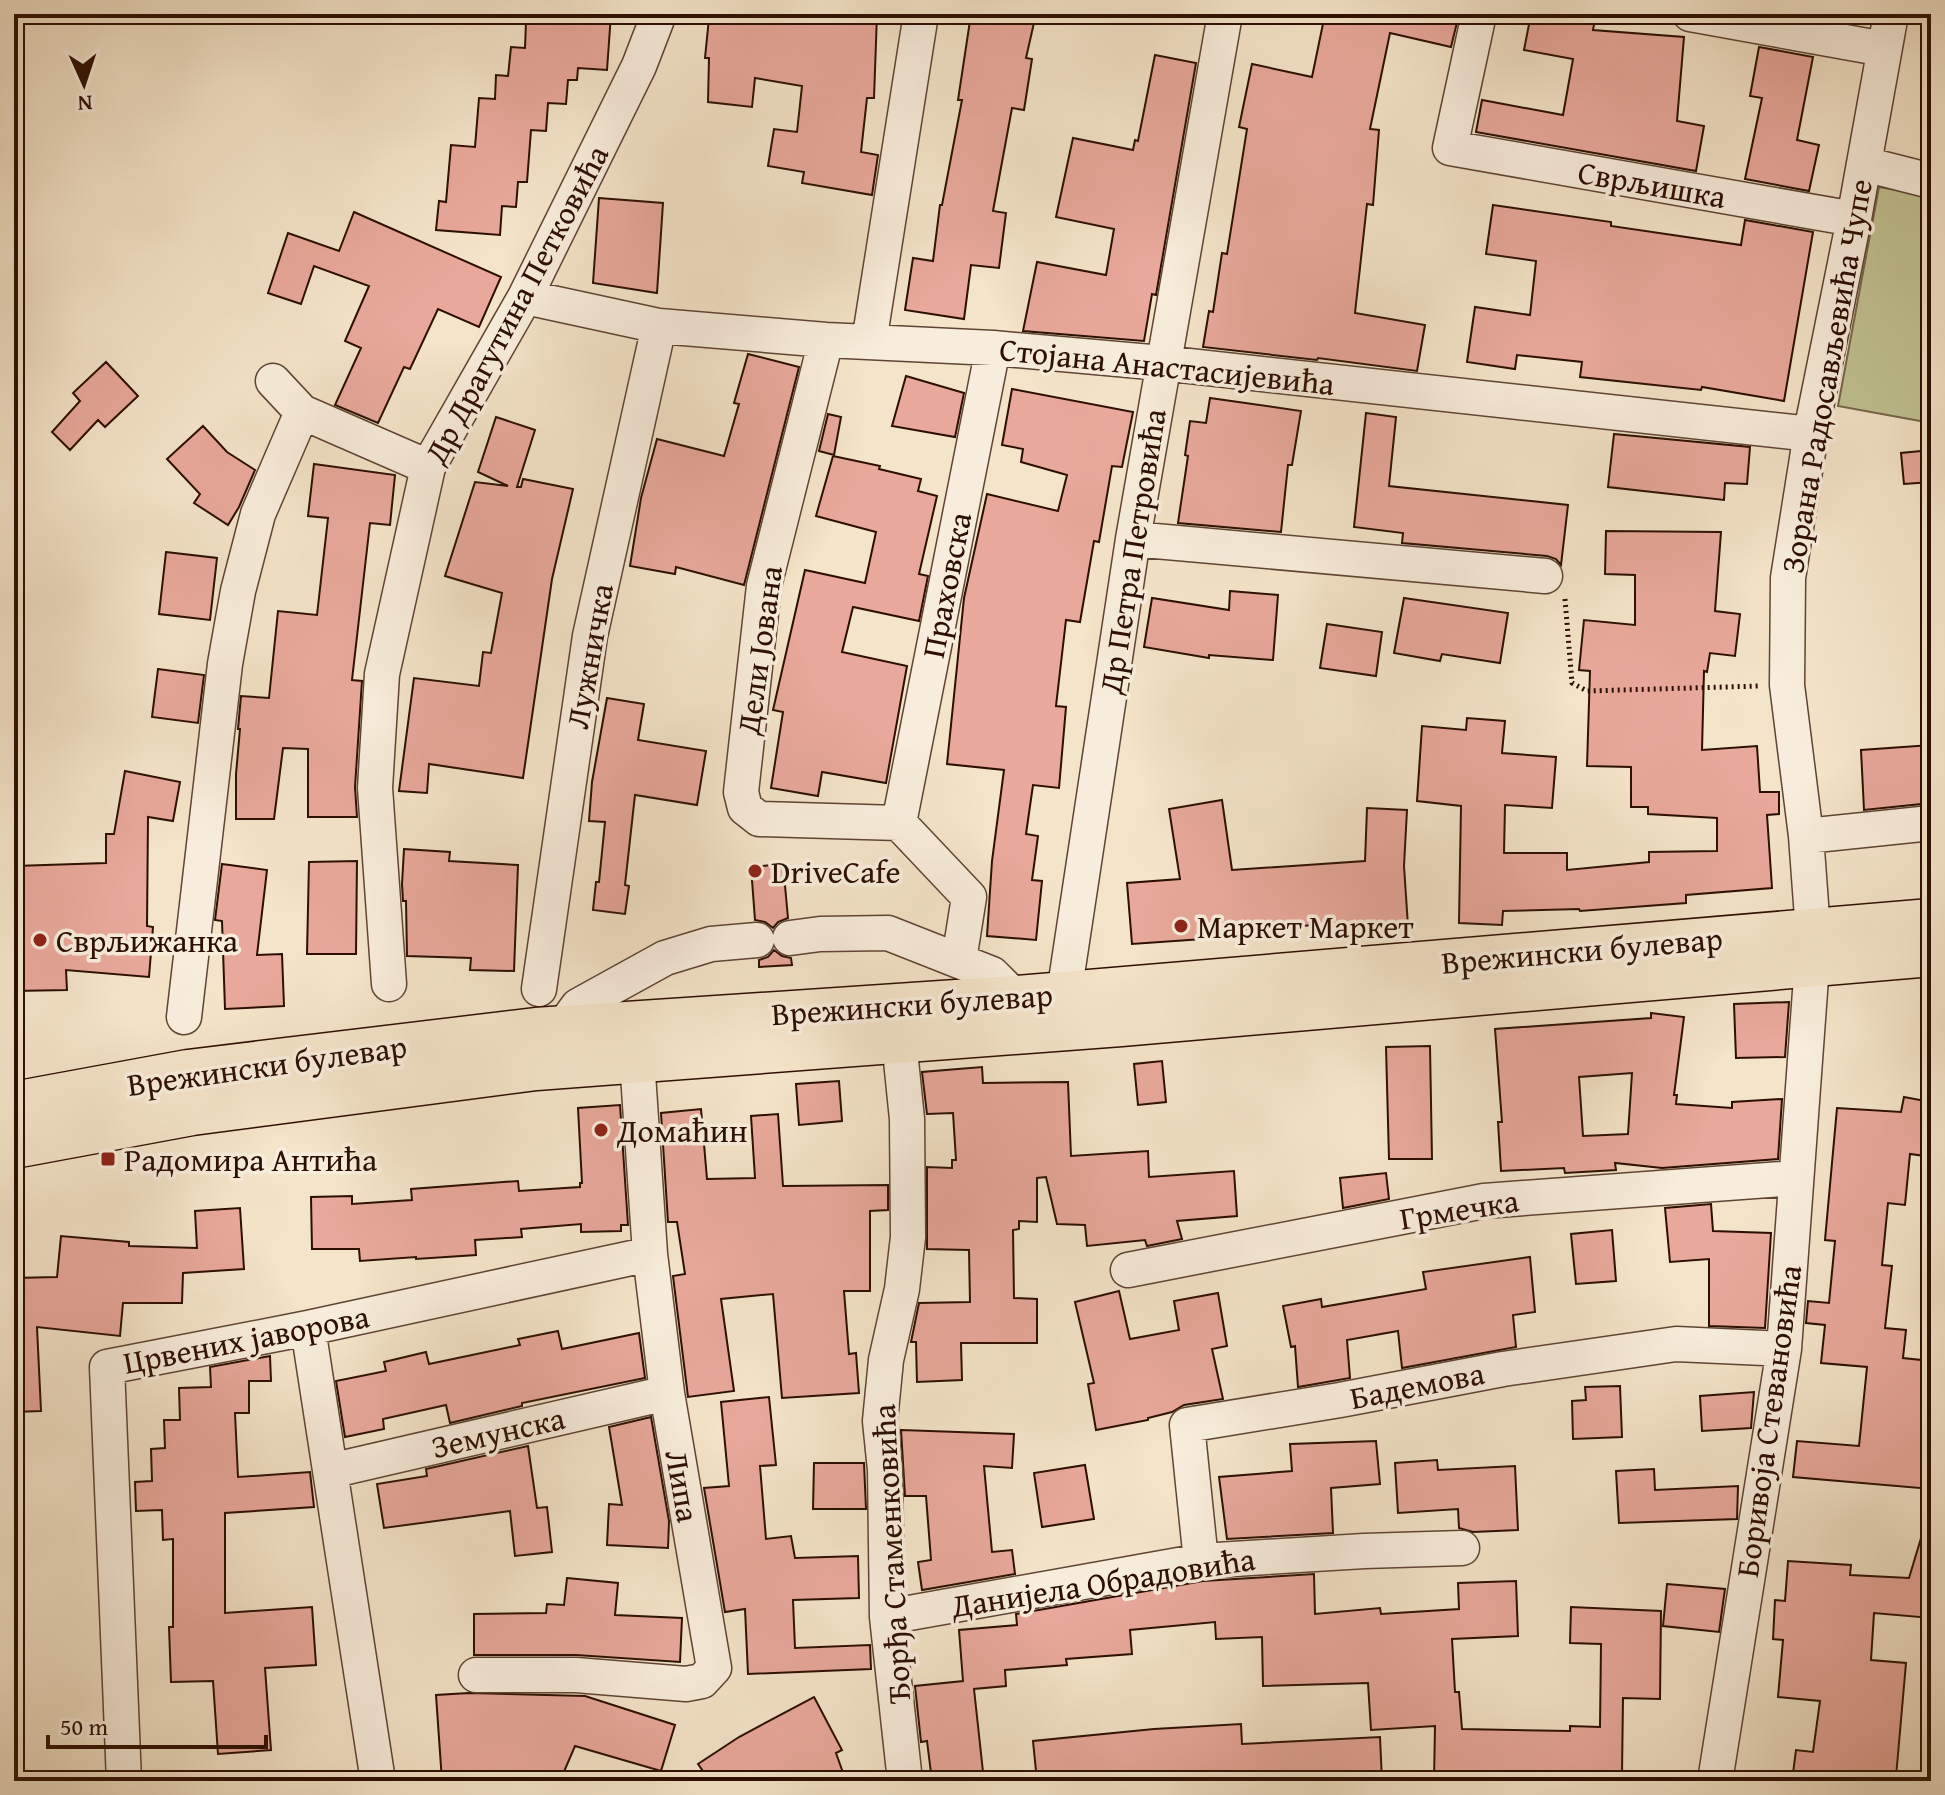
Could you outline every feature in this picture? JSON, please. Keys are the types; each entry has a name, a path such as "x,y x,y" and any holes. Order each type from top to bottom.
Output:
{"main road":[{"path":"1812,948 1931,921"},
{"name":"Врежински булевар","path":"14,1104 188,1072 562,1028 1812,948"},
{"name":"Врежински булевар","path":"14,1146 192,1113 536,1068 1121,1024 1812,948"},
{"path":"1812,948 1931,954"}],"street":[{"name":"Др Драгутина Петковића","path":"389,984 375,788 382,674 428,467 525,297 639,66 659,14"},
{"path":"869,342 921,14"},
{"name":"Др Петра Петровића","path":"1064,994 1133,539 1225,14"},
{"name":"Сврљишка","path":"1479,14 1450,148 1854,219"},
{"path":"1690,14 1884,49"},
{"name":"Зорана Радосављевића Чупе","path":"1812,948 1806,836 1787,685 1788,578 1811,434 1891,14"},
{"path":"1864,164 1931,181"},
{"name":"Стојана Анастасијевића","path":"525,297 659,326 826,340 993,348 1162,363 1811,434"},
{"name":"Лужничка","path":"539,989 590,636 659,326"},
{"name":"Дели Јована","path":"826,340 764,586 741,792 745,808 759,819 899,823"},
{"name":"Праховска","path":"899,823 993,348"},
{"path":"273,381 302,412 428,467"},
{"path":"184,1017 225,664 238,591 258,514 302,412"},
{"path":"1133,539 1545,576"},
{"path":"899,823 969,897 959,960"},
{"path":"1806,836 1931,823"},
{"path":"562,1028 578,1006 665,958 711,944 820,934 888,933 992,974 1016,998"},
{"name":"Боривоја Стевановића","path":"1715,1781 1784,1349 1812,948"},
{"name":"Ђорђа Стаменковића","path":"899,1041 907,1119 908,1237 902,1289 886,1360 880,1421 885,1470 887,1617 905,1781"},
{"name":"Липа","path":"476,1675 576,1675 686,1684 702,1681 714,1668 667,1393 650,1254 637,1059"},
{"name":"Грмечка","path":"1128,1270 1484,1201 1795,1178"},
{"name":"Црвених јаворова","path":"124,1781 107,1367 308,1328 650,1254"},
{"path":"308,1328 378,1781"},
{"name":"Бадемова","path":"1201,1561 1187,1425 1503,1369 1676,1344 1784,1349"},
{"name":"Земунска","path":"330,1471 667,1393"},
{"name":"Данијела Обрадовића","path":"887,1617 1201,1561 1462,1548"}],"path":[{"path":"1545,576 1559,582 1565,596 1572,683 1587,691 1787,685"}],"green space":[{"path":"1879,187 1931,196 1931,423 1838,406"}],"building":[{"path":"540,14 611,14 607,70 578,68 577,80 568,80 566,104 548,103 546,131 531,130 527,182 518,182 516,207 502,206 500,235 436,230 439,201 446,202 451,145 475,147 479,98 495,99 496,75 508,76 511,47 525,48 526,22 539,23"},
{"path":"722,14 877,14 874,98 867,98 861,152 878,155 872,195 802,183 804,172 768,166 774,129 797,132 802,86 755,78 752,107 708,102 709,58 705,58 709,18 722,20"},
{"path":"971,14 1036,14 1026,58 1032,59 1024,110 1012,108 993,211 1006,213 999,268 971,265 964,319 905,310 913,258 933,261 940,205 962,100 958,100"},
{"path":"1325,14 1410,14 1438,20 1440,14 1459,14 1451,47 1390,33 1370,129 1379,130 1373,205 1367,204 1355,313 1425,325 1417,371 1203,347 1209,311 1213,312 1222,253 1227,254 1247,129 1239,127 1252,64 1312,77"},
{"path":"1531,14 1596,14 1593,30 1684,37 1677,121 1704,126 1696,171 1476,132 1482,100 1563,115 1573,59 1524,50"},
{"path":"1759,47 1813,57 1797,140 1819,145 1809,191 1745,179 1762,98 1750,96"},
{"path":"1155,55 1196,63 1156,295 1152,294 1144,341 1023,331 1037,262 1106,275 1114,229 1056,217 1073,138 1133,150 1135,140 1138,141"},
{"path":"599,198 663,203 657,293 593,283"},
{"path":"1493,205 1741,245 1745,220 1813,232 1784,401 1702,387 1701,390 1580,377 1582,362 1517,355 1515,369 1467,362 1475,307 1530,315 1536,261 1486,254"},
{"path":"354,212 501,277 479,327 438,309 410,369 404,367 378,423 335,405 361,348 345,341 369,286 314,266 301,304 268,293 288,233 339,251"},
{"path":"748,354 799,367 744,585 676,567 675,574 630,566 641,498 657,439 724,456 739,404 734,403"},
{"path":"106,362 138,396 105,427 98,420 70,450 52,432 80,401 73,393"},
{"path":"906,376 964,393 955,437 892,426"},
{"path":"1012,389 1133,412 1122,467 1112,466 1099,542 1094,541 1080,622 1066,620 1056,706 1066,707 1059,788 1033,785 1026,834 1038,836 1032,880 1042,881 1036,940 987,936 992,861 1004,770 947,764 964,598 987,494 1058,511 1067,475 1021,462 1023,449 1002,445"},
{"path":"1210,398 1301,411 1292,465 1288,465 1281,532 1178,523 1190,421 1206,423"},
{"path":"1366,413 1396,417 1389,486 1568,505 1561,565 1547,556 1402,543 1403,533 1354,527"},
{"path":"828,414 841,417 834,455 819,451"},
{"path":"496,417 535,430 517,487 521,487 523,479 573,489 552,579 523,778 429,764 427,793 399,791 414,678 479,686 483,652 491,653 502,593 445,576 475,482 508,486 478,472"},
{"path":"203,426 227,452 255,470 228,525 194,503 200,494 167,459"},
{"path":"1614,434 1750,447 1747,484 1725,483 1724,500 1608,487"},
{"path":"1931,450 1931,482 1904,484 1901,453"},
{"path":"833,456 921,479 918,491 937,496 919,574 928,576 919,621 853,607 842,652 907,666 886,783 822,772 818,796 771,788 783,712 773,710 805,570 865,583 876,532 816,516"},
{"path":"314,464 395,475 390,525 370,523 352,680 362,681 355,787 357,817 308,817 308,749 283,748 274,819 236,819 241,696 269,698 278,611 317,615 328,518 308,516"},
{"path":"1606,531 1721,532 1715,611 1740,614 1735,656 1710,653 1707,672 1704,671 1702,750 1757,746 1760,792 1779,792 1779,814 1767,815 1772,888 1686,895 1686,903 1580,911 1503,911 1502,925 1459,923 1461,806 1417,801 1422,726 1466,730 1467,718 1505,721 1502,753 1556,757 1552,808 1505,805 1504,853 1567,853 1567,870 1649,862 1649,852 1717,851 1717,818 1648,814 1648,807 1631,807 1631,767 1587,766 1590,671 1579,670 1584,620 1635,625 1635,575 1605,574"},
{"path":"166,552 217,558 210,620 159,614"},
{"path":"1230,591 1278,595 1273,660 1209,655 1209,658 1144,647 1152,598 1229,610"},
{"path":"1404,598 1508,613 1500,663 1442,654 1440,661 1394,653"},
{"path":"1327,624 1382,632 1376,676 1320,668"},
{"path":"158,669 204,675 198,723 152,717"},
{"path":"607,698 644,704 638,740 706,751 697,805 635,795 625,885 629,886 625,914 593,910 605,822 589,821 592,782"},
{"path":"1931,745 1931,803 1864,810 1861,750"},
{"path":"125,771 180,782 173,821 148,817 147,926 153,927 149,977 66,970 67,990 14,991 15,866 106,863 106,834 114,834"},
{"path":"1222,800 1232,870 1365,861 1367,808 1407,810 1404,866 1408,926 1367,928 1366,922 1217,931 1217,938 1132,944 1127,883 1180,879 1169,809"},
{"path":"404,849 450,852 449,861 518,865 514,971 470,970 471,958 407,956 406,901 403,901 402,884"},
{"path":"357,861 356,954 307,954 309,862"},
{"path":"222,864 267,870 257,955 282,954 284,1006 225,1009 222,921 215,920"},
{"path":"783,864 788,918 773,928 755,920 751,867"},
{"path":"774,950 791,958 792,965 759,967 759,960 768,957"},
{"path":"1789,1002 1785,1057 1736,1058 1734,1004"},
{"path":"1651,1013 1684,1017 1674,1095 1677,1095 1676,1104 1732,1108 1732,1102 1782,1099 1778,1159 1662,1168 1615,1163 1616,1170 1565,1173 1564,1168 1501,1171 1498,1122 1502,1122 1495,1029 1651,1018","holes":["1632,1073 1628,1134 1583,1136 1579,1077"]},
{"path":"1430,1046 1432,1159 1389,1159 1386,1047"},
{"path":"1162,1061 1166,1102 1138,1105 1134,1064"},
{"path":"982,1067 983,1083 1068,1082 1071,1156 1148,1151 1149,1177 1234,1171 1237,1216 1177,1221 1182,1239 1147,1246 1145,1240 1087,1246 1085,1225 1057,1224 1046,1177 1037,1178 1037,1222 1019,1221 1019,1229 1013,1230 1014,1298 1037,1299 1037,1343 961,1343 962,1380 917,1382 916,1342 911,1342 919,1303 970,1302 969,1250 927,1249 927,1167 952,1168 952,1160 956,1160 953,1113 927,1114 922,1072"},
{"path":"839,1081 842,1121 799,1125 796,1084"},
{"path":"1904,1097 1931,1102 1931,1139 1926,1138 1925,1156 1910,1154 1905,1205 1888,1203 1882,1265 1892,1266 1885,1328 1906,1330 1903,1358 1931,1361 1931,1489 1793,1477 1797,1441 1859,1446 1867,1367 1821,1363 1825,1325 1806,1323 1808,1301 1829,1303 1835,1241 1825,1240 1837,1108 1901,1112"},
{"path":"620,1105 628,1225 621,1225 621,1231 581,1232 581,1224 521,1229 522,1237 475,1240 476,1255 416,1259 360,1261 359,1249 312,1249 311,1197 352,1196 352,1204 412,1200 411,1189 518,1181 519,1191 580,1187 578,1108"},
{"path":"701,1109 707,1179 755,1178 751,1116 778,1114 783,1186 888,1185 888,1210 870,1211 870,1291 844,1291 849,1354 856,1353 859,1393 782,1398 773,1294 721,1299 734,1391 688,1397 673,1276 685,1274 677,1222 668,1222 661,1113"},
{"path":"1386,1173 1389,1199 1343,1208 1340,1178"},
{"path":"1711,1204 1713,1231 1771,1233 1765,1328 1709,1326 1709,1259 1670,1262 1665,1208"},
{"path":"240,1208 244,1269 183,1273 182,1303 123,1303 120,1336 37,1327 41,1411 14,1412 14,1278 57,1277 61,1236 129,1242 129,1246 197,1248 195,1211"},
{"path":"1612,1230 1616,1281 1576,1284 1571,1234"},
{"path":"1530,1257 1535,1312 1513,1315 1516,1347 1402,1368 1398,1331 1347,1340 1350,1378 1298,1387 1295,1346 1291,1347 1283,1306 1321,1299 1322,1307 1426,1289 1423,1272"},
{"path":"1119,1291 1130,1339 1179,1330 1174,1301 1218,1293 1227,1346 1212,1349 1223,1399 1184,1405 1148,1420 1096,1430 1088,1384 1094,1383 1075,1302"},
{"path":"558,1331 562,1349 639,1333 645,1378 522,1403 522,1406 450,1423 446,1405 383,1419 384,1429 345,1437 336,1381 386,1371 384,1362 426,1352 429,1364 520,1345 518,1339"},
{"path":"270,1356 271,1381 249,1381 249,1413 235,1413 238,1477 310,1472 314,1507 225,1513 225,1613 312,1607 316,1665 265,1668 271,1750 218,1754 213,1681 171,1682 169,1627 173,1627 173,1539 163,1540 162,1510 136,1511 135,1482 152,1481 151,1449 165,1448 164,1420 180,1420 179,1388 211,1387 210,1367"},
{"path":"1620,1386 1622,1437 1573,1439 1572,1401 1586,1400 1585,1387"},
{"path":"1754,1392 1751,1428 1702,1431 1700,1396"},
{"path":"769,1397 776,1465 760,1466 766,1539 791,1536 795,1558 858,1556 859,1598 793,1600 795,1648 870,1645 871,1669 748,1674 745,1609 725,1612 704,1488 729,1486 721,1402"},
{"path":"651,1417 669,1521 668,1548 607,1545 609,1504 622,1505 609,1427"},
{"path":"901,1430 1014,1434 1012,1468 984,1466 992,1552 1012,1550 1015,1574 922,1590 918,1562 931,1560 926,1496 905,1496"},
{"path":"1376,1441 1380,1484 1331,1488 1333,1533 1227,1539 1219,1477 1292,1471 1290,1444"},
{"path":"528,1446 537,1508 547,1507 552,1552 515,1556 510,1511 384,1528 377,1484 427,1476 426,1469"},
{"path":"1437,1460 1438,1470 1515,1466 1518,1530 1473,1532 1459,1528 1458,1509 1398,1513 1395,1463"},
{"path":"814,1463 864,1463 866,1509 813,1509"},
{"path":"1085,1465 1094,1519 1042,1527 1034,1473"},
{"path":"1654,1469 1655,1490 1738,1486 1737,1519 1619,1523 1616,1471"},
{"path":"1925,1525 1931,1526 1931,1618 1874,1613 1871,1660 1906,1663 1896,1777 1879,1776 1879,1781 1792,1781 1796,1750 1813,1752 1820,1701 1778,1697 1783,1640 1773,1639 1775,1600 1785,1601 1788,1561 1851,1565 1850,1575 1909,1578"},
{"path":"1314,1574 1315,1614 1380,1608 1381,1614 1459,1609 1458,1583 1516,1581 1518,1636 1452,1639 1455,1692 1459,1692 1462,1729 1570,1731 1570,1726 1600,1727 1601,1644 1570,1643 1571,1607 1661,1611 1660,1699 1623,1698 1622,1774 1528,1772 1528,1781 1434,1781 1435,1726 1371,1730 1368,1683 1263,1686 1262,1637 1216,1639 1215,1622 1130,1630 1132,1654 1066,1659 1067,1665 1005,1670 1006,1686 974,1689 984,1781 932,1781 927,1741 921,1742 915,1686 963,1681 959,1630 1017,1625 1016,1614 1203,1581"},
{"path":"567,1578 618,1583 615,1615 682,1618 680,1662 576,1655 474,1655 474,1614 546,1613 547,1604 564,1605"},
{"path":"1667,1584 1725,1589 1719,1632 1663,1626"},
{"path":"436,1695 585,1696 675,1725 661,1771 575,1746 560,1781 442,1781"},
{"path":"814,1697 842,1750 836,1753 846,1781 710,1781 698,1764 739,1737"},
{"path":"1241,1724 1242,1744 1380,1737 1382,1781 1287,1781 1287,1777 1213,1781 1037,1781 1033,1741"}],"place":[{"name":"DriveCafe","path":"755,871"},
{"name":"Маркет Маркет","path":"1181,926"},
{"name":"Сврљижанка","path":"40,940"},
{"name":"Домаћин","path":"601,1130"},
{"name":"Радомира Антића","path":"108,1159"}]}
